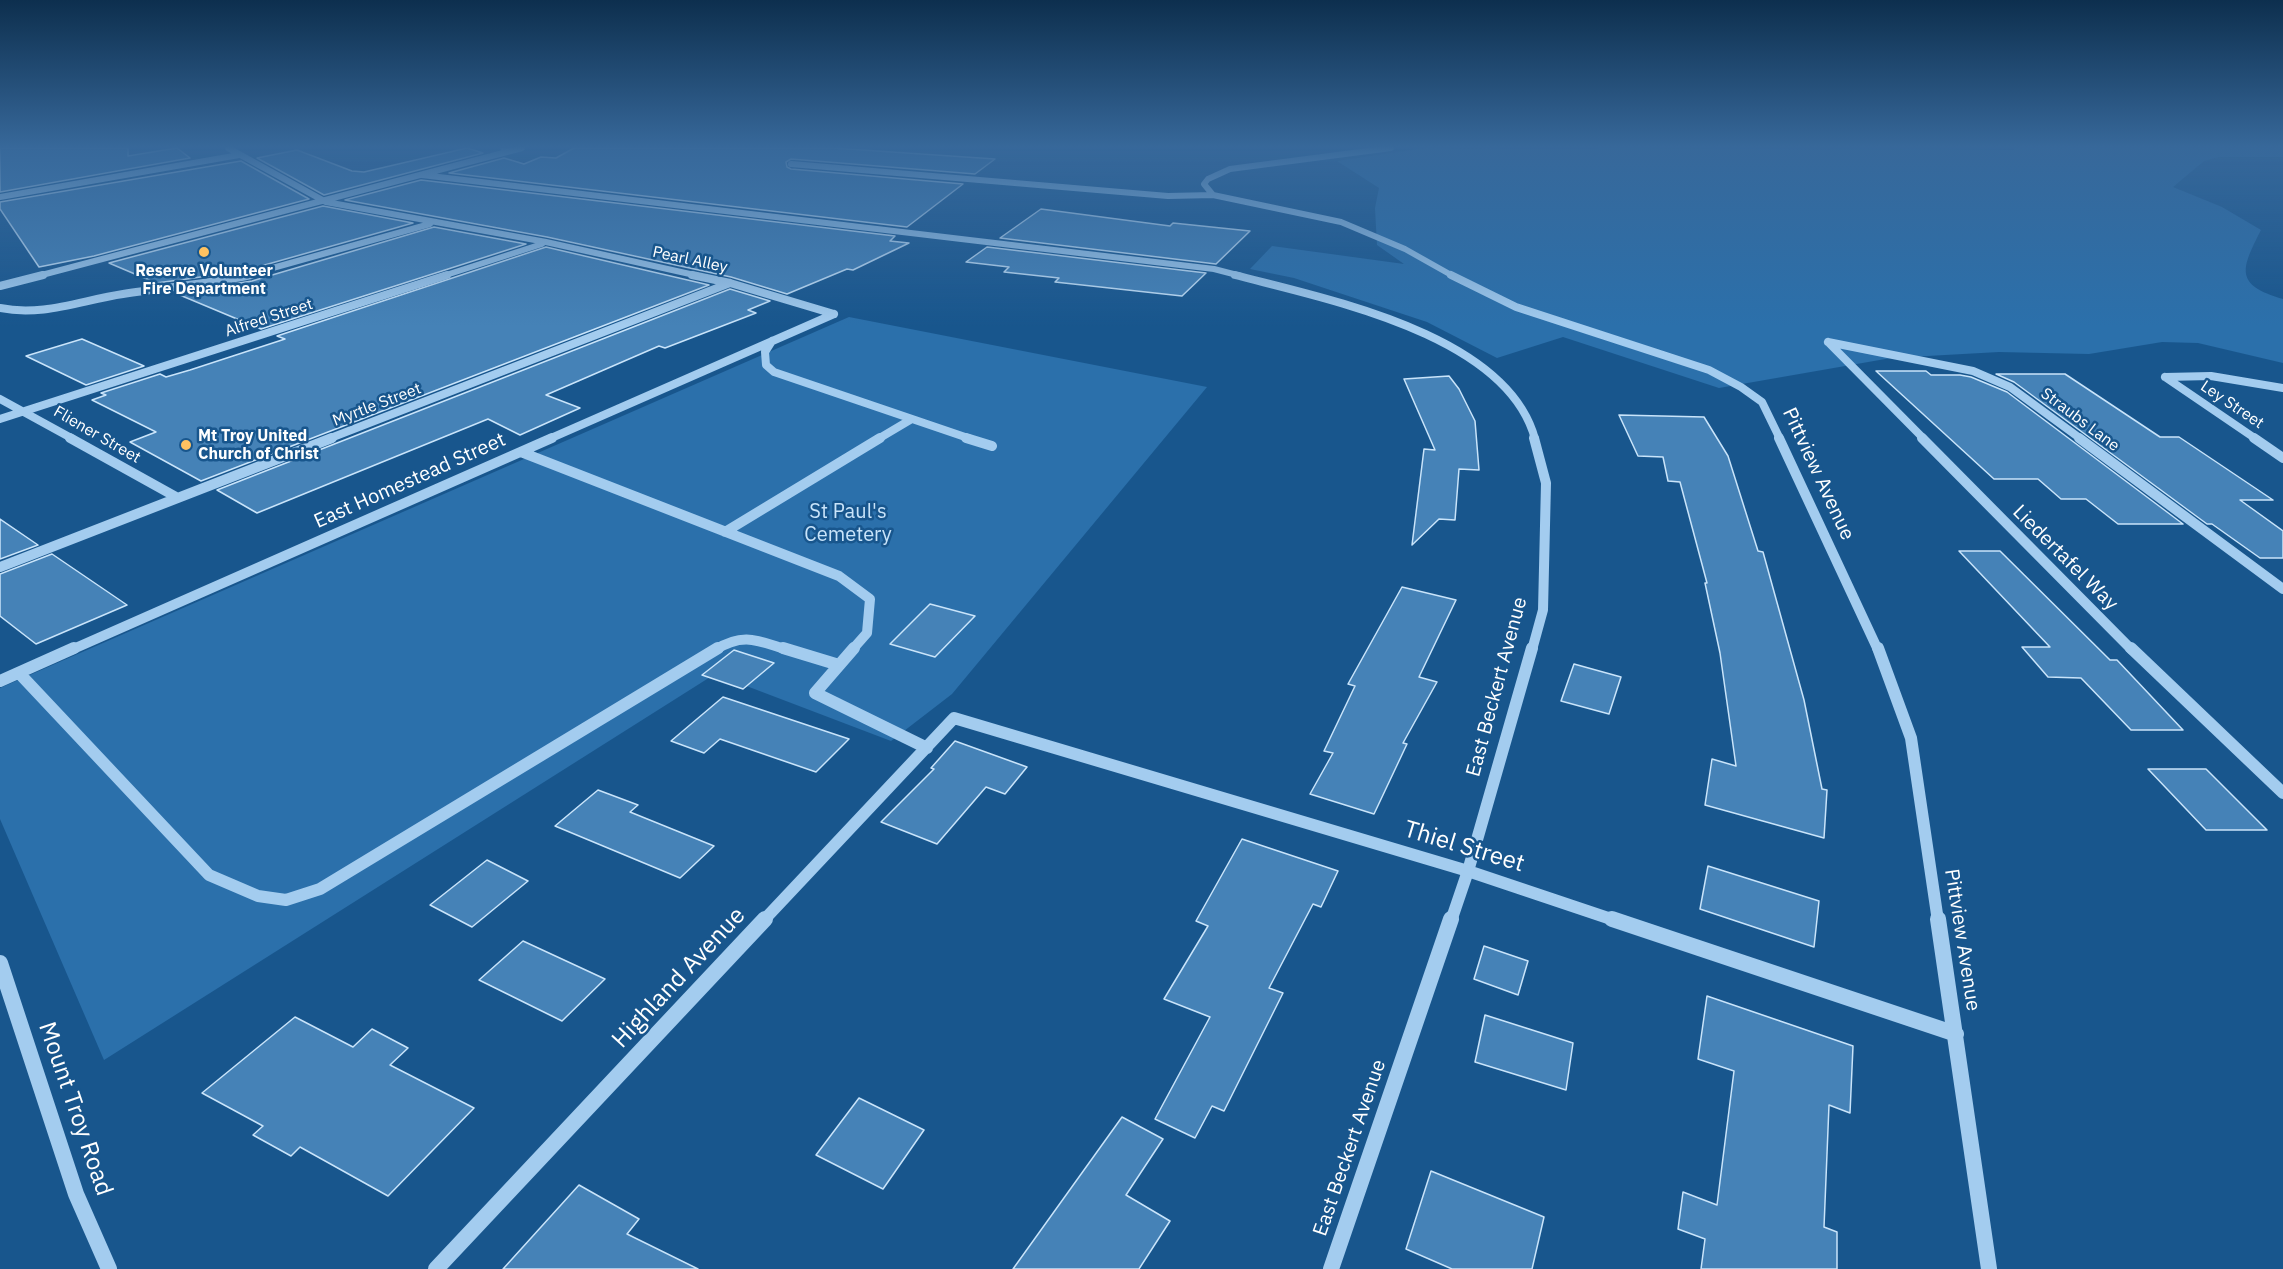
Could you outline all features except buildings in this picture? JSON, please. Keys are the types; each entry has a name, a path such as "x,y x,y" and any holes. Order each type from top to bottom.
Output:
{"street":[{"path":"0,286 306,207"},
{"name":"Pearl Alley","path":"353,207 546,242 730,283 834,314"},
{"name":"East Beckert Avenue","path":"693,207 1214,269 1300,291 1401,323 1441,341 1476,363 1511,393 1530,422 1546,483 1543,610 1468,871 1331,1269"},
{"name":"Pittview Avenue","path":"1271,207 1341,222 1405,249 1480,291 1516,307 1709,370 1742,387 1762,402 1876,643 1911,738 1989,1269"},
{"path":"0,308 13,312 30,311 109,296 224,280 273,269 434,223"},
{"name":"Alfred Street","path":"0,419 546,242"},
{"name":"Myrtle Street","path":"0,567 730,283"},
{"name":"East Homestead Street","path":"0,681 834,314"},
{"path":"772,341 764,359 766,365 774,372 992,446"},
{"name":"Straubs Lane","path":"1828,342 1973,371 2010,387 2283,589"},
{"name":"Liedertafel Way","path":"1828,342 2099,618 2283,793"},
{"name":"Ley Street","path":"2283,388 2211,376 2165,377 2283,458"},
{"name":"Fliener Street","path":"0,399 178,498"},
{"path":"725,532 910,420"},
{"path":"521,452 839,576 870,599 867,633 815,693 927,748"},
{"path":"19,673 209,875 258,896 286,900 320,889 725,644 748,638 839,665"},
{"name":"Thiel Street","path":"954,718 1468,871 1956,1034"},
{"name":"Highland Avenue","path":"436,1269 954,718"},
{"name":"Mount Troy Road","path":"0,963 76,1194 109,1269"}],"green space":[{"path":"2222,207 2261,230 2249,255 2246,274 2256,288 2283,299 2283,363 2198,343 2162,342 2089,354 1999,352 1891,358 1719,388 1563,337 1497,358 1427,322 1294,278 1250,269 1272,246 1404,264 1377,245 1375,208"},
{"name":"St Paul's Cemetery","path":"849,317 1207,387 952,694 891,741 715,674 104,1060 0,819 0,688"}],"place":[{"name":"Reserve Volunteer Fire Department","path":"204,252"},
{"name":"Mt Troy United Church of Christ","path":"186,445"}]}
